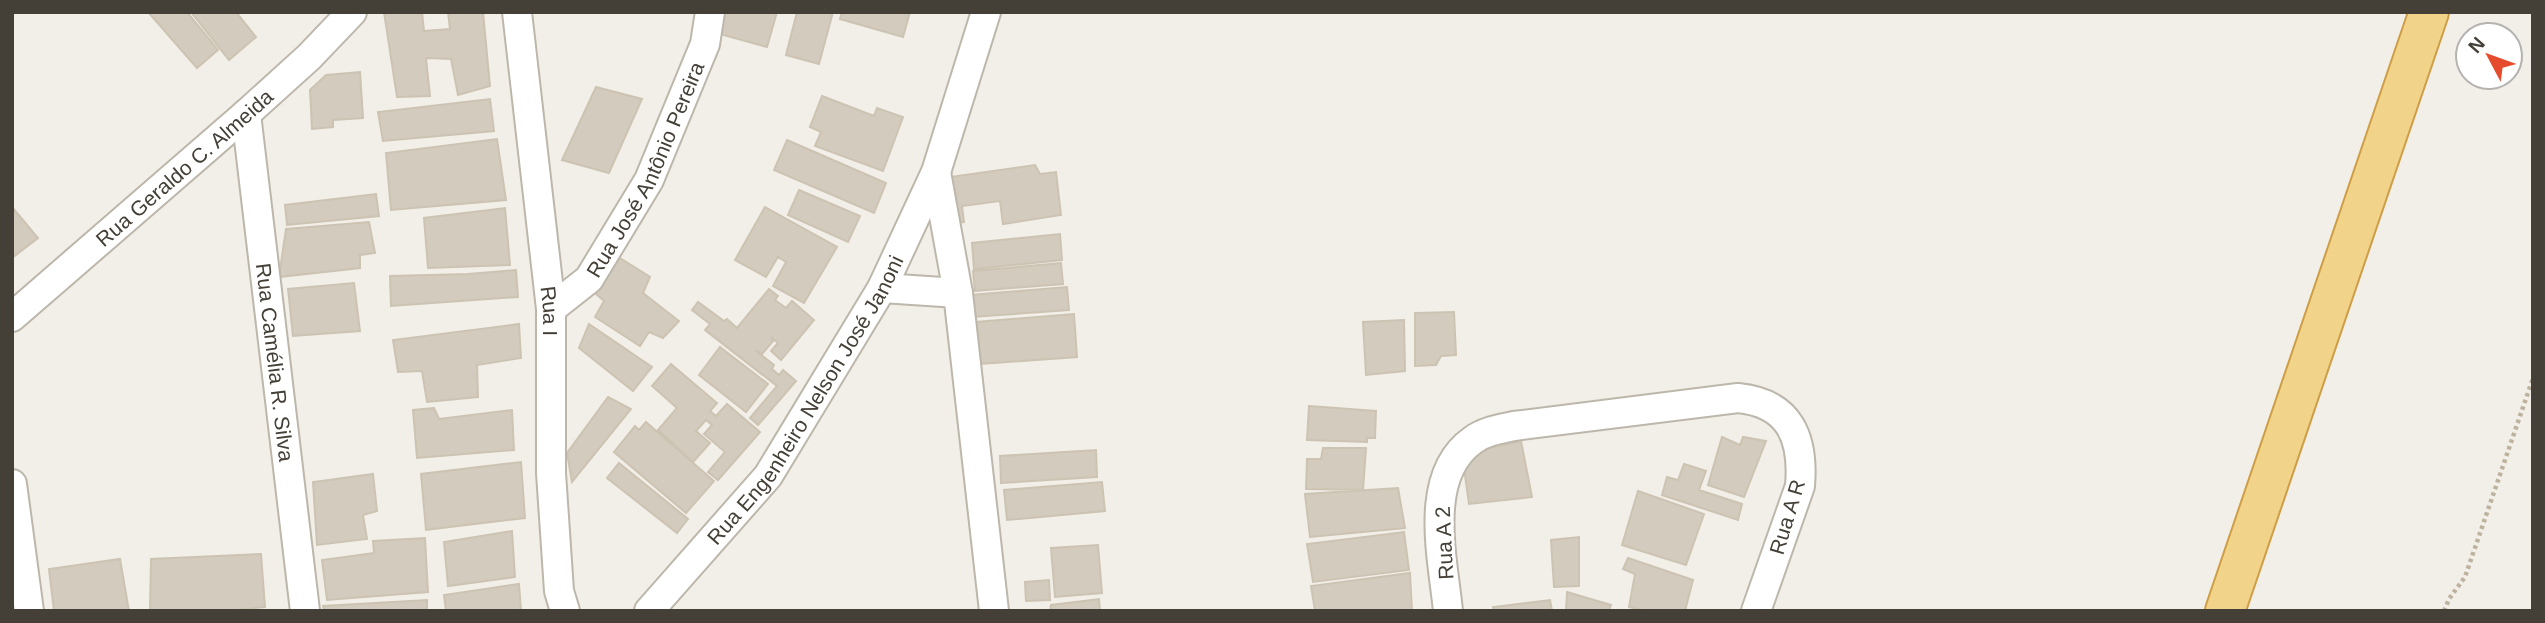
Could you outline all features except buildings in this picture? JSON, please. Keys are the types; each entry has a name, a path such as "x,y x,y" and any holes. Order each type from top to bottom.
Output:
{"highway":[{"path":"2225,611 2429,12"}],"street":[{"name":"Rua Geraldo C. Almeida","path":"12,317 246,114 309,57 352,12"},
{"name":"Rua I","path":"517,12 551,309 551,472 559,591 565,611"},
{"name":"Rua José Antônio Pereira","path":"551,309 589,279 649,180 705,44 710,12"},
{"name":"Rua Engenheiro Nelson José Janoni","path":"649,611 768,476 882,288 936,172 986,12"},
{"name":"Rua Camélia R. Silva","path":"246,114 306,611"},
{"name":"Rua Engenheiro Nelson José Janoni","path":"936,172 958,293 994,611"},
{"path":"882,288 958,293"},
{"name":"Rua A 2","path":"1448,611 1439,528 1440,504 1447,475 1472,440 1495,430 1514,426 1738,398 1756,399 1773,407 1788,423"},
{"name":"Rua A R","path":"1756,611 1800,486 1802,464 1798,442 1788,423"},
{"path":"12,484 29,611"}],"path":[{"path":"2444,611 2465,577 2533,378"}]}
